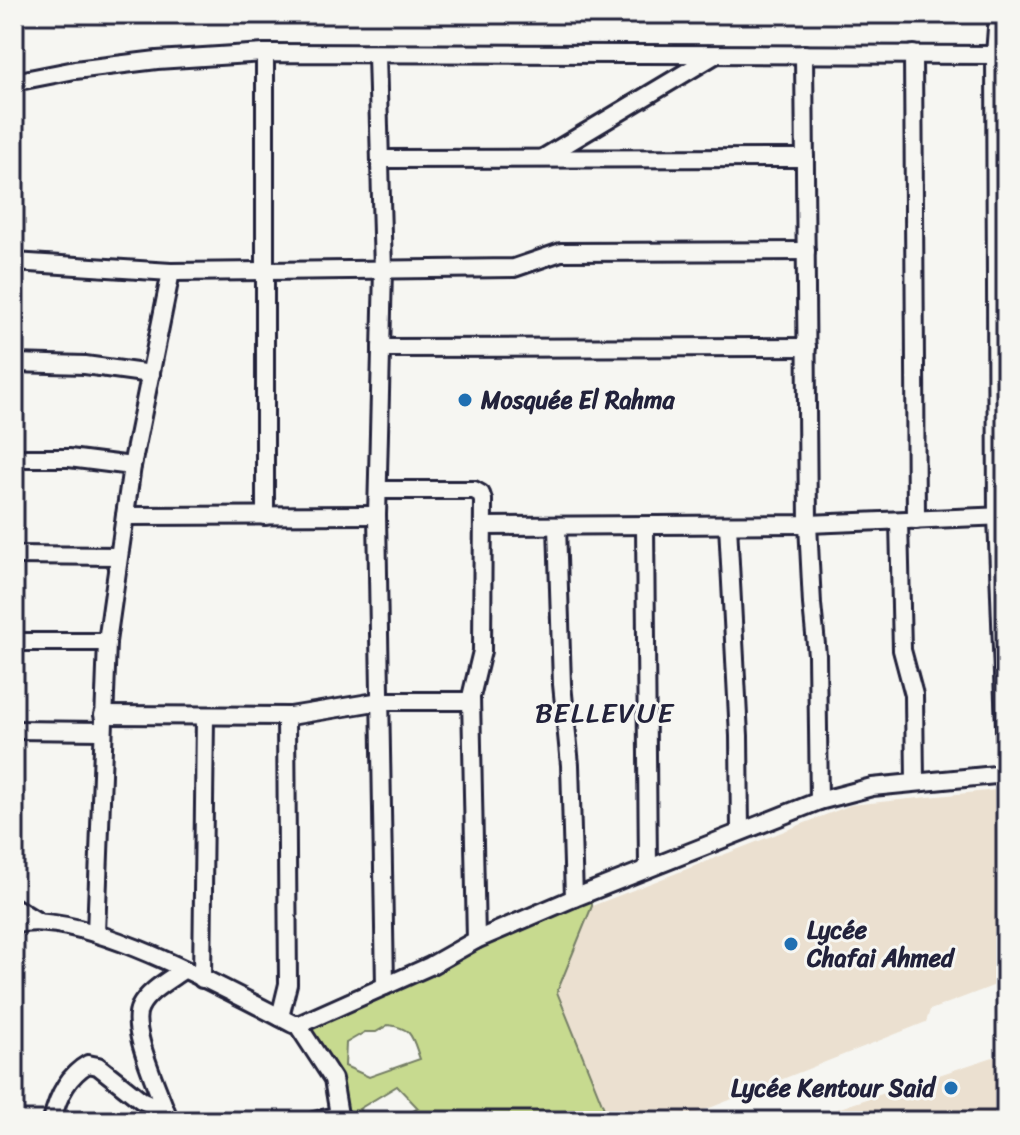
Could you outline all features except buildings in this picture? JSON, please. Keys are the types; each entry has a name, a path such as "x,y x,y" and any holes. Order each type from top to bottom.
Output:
{"street":[{"path":"998,14 1006,753"},
{"path":"14,82 75,70 157,60 265,53 1000,55"},
{"path":"265,53 265,516"},
{"path":"541,159 716,54"},
{"path":"804,54 808,524 817,655 819,801"},
{"path":"913,54 907,520 902,650 914,695 915,782"},
{"path":"377,55 383,270 377,515 385,986"},
{"path":"380,159 805,158"},
{"path":"14,262 171,272 383,270 514,268 561,252 806,251"},
{"path":"96,933 107,642 132,466 171,272"},
{"path":"381,348 807,347"},
{"path":"14,363 98,366 151,374"},
{"path":"14,458 69,458 132,466"},
{"path":"378,490 474,490 481,494 483,500 482,651 471,701 476,940"},
{"path":"125,516 377,515"},
{"path":"483,526 808,524 1002,516"},
{"path":"728,525 739,736 740,831"},
{"path":"557,526 574,898"},
{"path":"645,526 648,868"},
{"path":"14,555 118,556"},
{"path":"14,642 107,642"},
{"path":"14,730 205,716 286,717 381,701 471,701"},
{"path":"202,979 205,716"},
{"path":"280,1017 288,984 286,717"},
{"path":"297,1024 574,898 819,801 872,787 1006,774"},
{"path":"14,907 37,921"},
{"path":"14,925 37,921 96,933 297,1024 333,1079 340,1118 314,1121"},
{"path":"168,1116 136,1023 137,1014 148,996 183,970"},
{"path":"52,1121 62,1090 78,1070 88,1064 98,1066 141,1100 168,1116"}],"shaded area":[{"name":"Lycée Chafai Ahmed","path":"1006,789 1006,981 930,1010 926,1022 677,1121 609,1121 557,991 592,906 851,805"},
{"name":"Lycée Kentour Said","path":"996,1056 1006,1121 801,1121"}],"green space":[{"path":"592,891 592,906 557,992 609,1121 397,1121 418,1108 397,1086 359,1109 369,1121 340,1121 337,1096 300,1024","holes":["388,1025 407,1031 420,1059 369,1077 345,1066 346,1043 365,1032 376,1032"]}],"place":[{"name":"Mosquée El Rahma","path":"465,400"},
{"name":"Lycée Chafai Ahmed","path":"791,944"},
{"name":"Lycée Kentour Said","path":"951,1088"}],"district":[{"name":"BELLEVUE","path":"605,712"}]}
